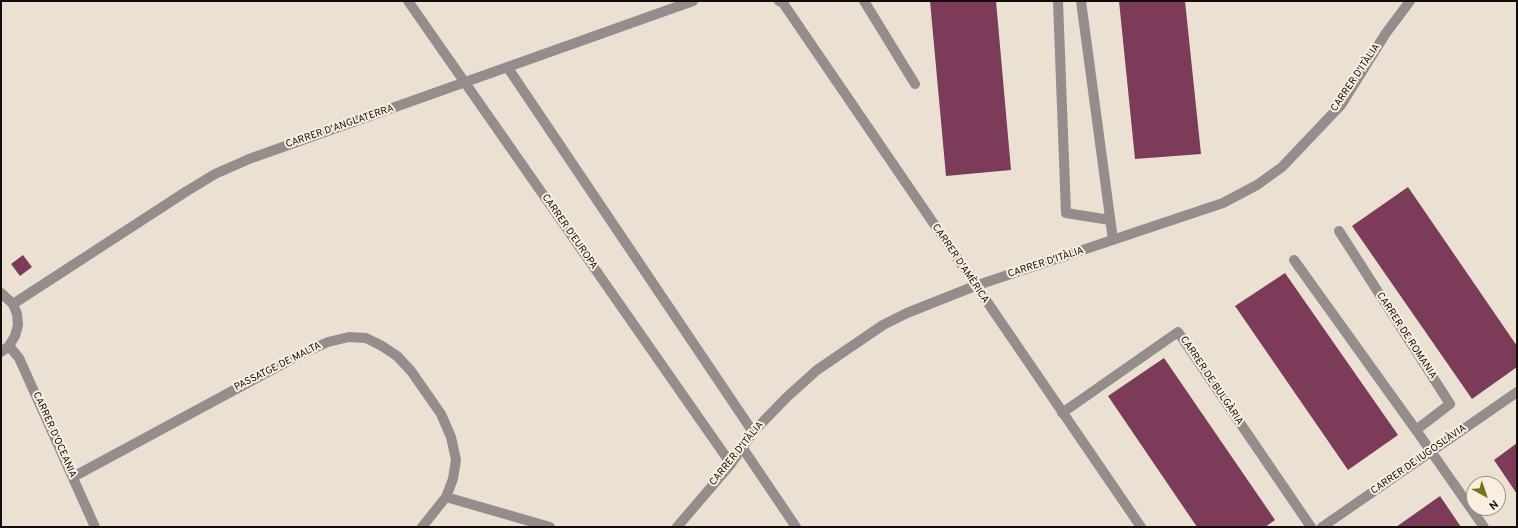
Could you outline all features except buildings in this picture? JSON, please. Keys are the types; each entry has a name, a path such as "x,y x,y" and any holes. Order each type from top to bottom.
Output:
{"street":[{"name":"CARRER D'EUROPA","path":"408,1 730,464"},
{"name":"CARRER D'ANGLATERRA","path":"12,304 187,191 216,174 249,159 693,1"},
{"name":"CARRER D'AMÈRICA","path":"779,1 787,10 1141,527"},
{"path":"864,1 915,84"},
{"path":"1058,1 1066,213 1110,220"},
{"path":"1081,1 1113,240"},
{"name":"CARRER D'ITÀLIA","path":"677,527 730,464 753,432 787,397 817,370 883,325 907,313 975,286 1223,203 1257,185 1282,167 1341,104 1386,33 1410,1"},
{"path":"508,68 753,432"},
{"name":"CARRER DE ROMANIA","path":"1339,231 1450,404 1416,430"},
{"path":"1294,260 1484,527"},
{"path":"1,293 12,304 17,314 18,325 15,336 5,349"},
{"name":"CARRER DE BULGÀRIA","path":"1062,413 1178,332 1311,527"},
{"name":"PASSATGE DE MALTA","path":"73,477 301,354 328,342 349,338 366,338 382,346 402,361 426,390 441,414 451,437 456,460 453,479 446,497 422,527"},
{"name":"CARRER D'OCEANIA","path":"5,349 19,358 95,527"},
{"name":"CARRER DE IUGOSLÀVIA","path":"1322,527 1517,392"},
{"path":"742,448 796,527"},
{"path":"446,497 550,527"}]}
